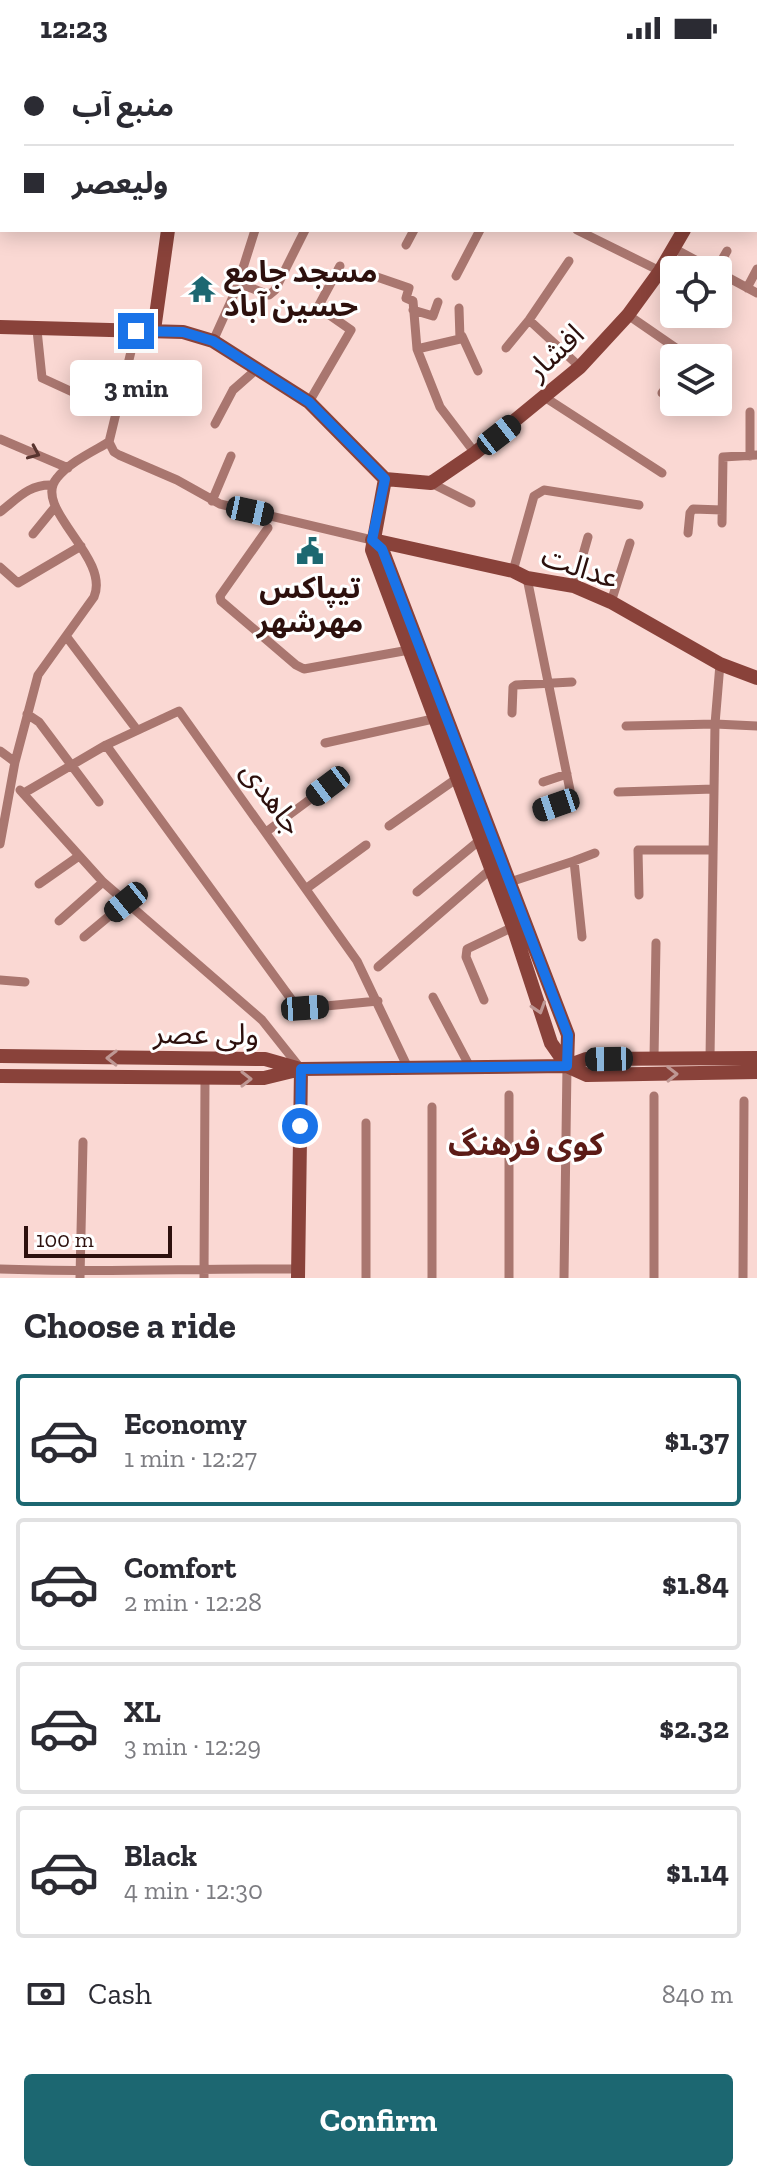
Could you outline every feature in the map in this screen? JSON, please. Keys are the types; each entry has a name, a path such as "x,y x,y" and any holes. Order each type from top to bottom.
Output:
{"street":[{"path":"154,330 168,232"},
{"path":"213,341 238,283 254,232"},
{"path":"238,283 269,295 275,290 304,232"},
{"path":"406,245 413,232"},
{"path":"456,276 479,232"},
{"path":"581,232 660,271"},
{"name":"افشار","path":"668,256 683,232"},
{"path":"673,248 688,256"},
{"path":"724,256 727,251"},
{"path":"506,348 569,261"},
{"path":"309,402 351,332 318,307 340,266"},
{"path":"747,288 757,269"},
{"name":"افشار","path":"431,483 546,398 580,367 628,315 660,271"},
{"path":"377,277 409,288 406,298 413,301 417,349 440,407 475,453"},
{"path":"732,280 757,293"},
{"path":"413,310 433,316 438,302"},
{"path":"459,308 462,336 478,371"},
{"path":"628,315 670,344"},
{"path":"529,320 580,367"},
{"path":"0,327 154,330 183,332 213,341 309,402 385,479 431,483 471,503"},
{"path":"37,330 42,378 116,412"},
{"path":"136,331 109,442 119,455 177,480 212,501 372,540 382,549 568,1035 564,1278"},
{"path":"417,349 457,340 462,336"},
{"path":"215,424 233,390 257,369"},
{"path":"546,398 662,473"},
{"path":"722,523 723,457 754,456 750,412"},
{"path":"0,439 68,468"},
{"path":"0,844 15,762 38,675 98,587 95,572 55,507 51,496 52,485 68,468 109,442"},
{"path":"212,501 231,456"},
{"path":"385,479 372,550 513,927 551,1043 567,1066 587,1075 757,1072"},
{"path":"0,512 32,488 52,485"},
{"path":"513,571 534,496 539,492 574,494 639,505"},
{"path":"33,534 55,507"},
{"path":"688,533 693,509 722,510"},
{"path":"268,528 222,593 221,601 304,669 409,650"},
{"path":"574,586 588,537"},
{"name":"عدالت","path":"372,540 513,571 527,578 574,586 611,602 720,664 757,678"},
{"path":"611,602 630,543"},
{"path":"0,567 18,583 81,546"},
{"path":"527,578 572,800 541,810"},
{"path":"66,636 137,730"},
{"path":"710,1058 715,724 720,664"},
{"path":"512,713 513,687 572,682"},
{"name":"جاهدی","path":"24,793 106,745 179,711 357,961 408,1068"},
{"path":"27,714 39,722 99,802"},
{"path":"325,743 433,719"},
{"path":"626,726 757,726"},
{"path":"106,745 294,1003 305,1008 378,1001"},
{"path":"0,751 15,762"},
{"path":"543,782 567,774"},
{"path":"389,826 456,779"},
{"path":"0,1269 15,1274 80,1275 298,1273 301,1069 262,1020 103,882 24,793 11,785"},
{"path":"266,832 328,786"},
{"path":"618,792 714,789"},
{"path":"417,892 480,840"},
{"path":"307,888 366,845"},
{"path":"639,895 638,850 713,850"},
{"path":"510,882 595,853"},
{"path":"39,884 79,856"},
{"path":"574,861 582,937"},
{"path":"378,967 491,869"},
{"path":"59,921 103,882"},
{"path":"84,937 126,902"},
{"path":"484,1000 466,957 467,949 513,927"},
{"path":"654,1058 656,943"},
{"path":"0,980 25,982"},
{"path":"433,997 470,1067"},
{"name":"ولی عصر","path":"0,1056 265,1059 301,1069"},
{"path":"301,1069 567,1066 586,1059 757,1058"},
{"name":"ولی عصر","path":"0,1076 264,1078 301,1069"},
{"path":"204,1273 205,1079"},
{"path":"509,1095 509,1278"},
{"path":"654,1096 654,1278"},
{"path":"743,1278 744,1101"},
{"path":"432,1107 432,1278"},
{"path":"366,1123 366,1278"},
{"path":"80,1275 83,1142"}],"place":[{"name":"مسجد جامع حسین آباد","path":"202,289"},
{"name":"تیپاکس مهرشهر","path":"310,551"}],"district":[{"name":"کوی فرهنگ","path":"526,1144"}],"route":[{"path":"136,331 183,332 213,341 309,402 385,479 372,540 382,549 568,1035 567,1066 301,1069 300,1126"}]}
